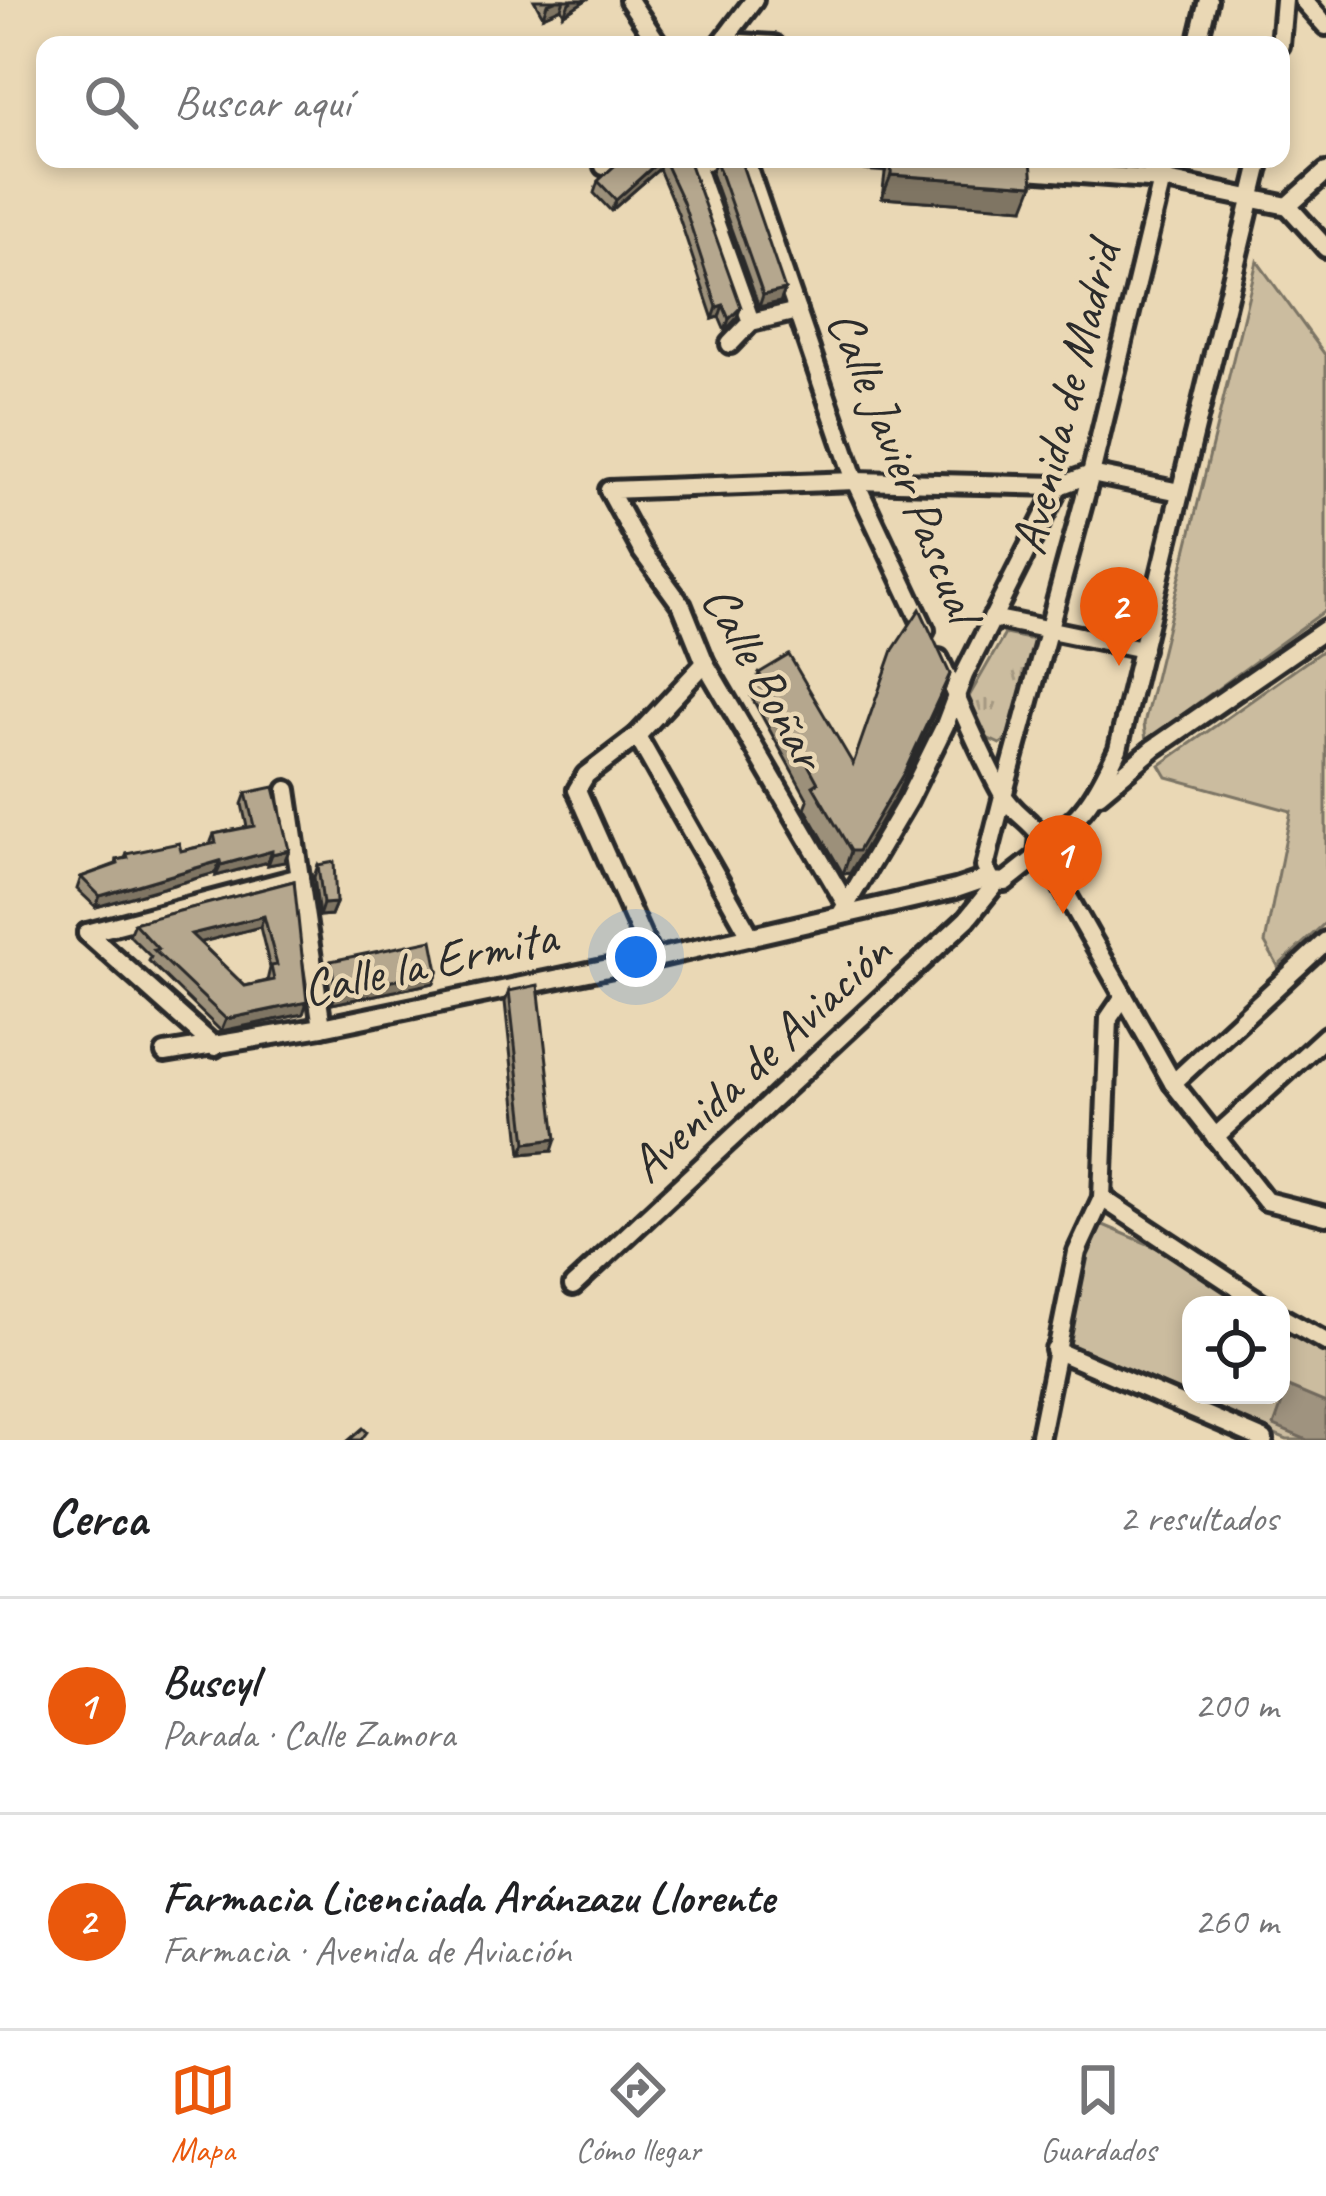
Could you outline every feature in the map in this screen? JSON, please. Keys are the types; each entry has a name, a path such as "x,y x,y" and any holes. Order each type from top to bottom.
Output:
{"street":[{"path":"628,0 652,36"},
{"path":"728,36 757,0"},
{"path":"750,36 757,0"},
{"path":"1199,36 1208,0"},
{"path":"1281,36 1284,0"},
{"path":"1303,0 1326,26"},
{"path":"695,168 751,322"},
{"name":"Calle Javier Pascual","path":"748,168 855,481 1004,796 1021,820 1033,825 1038,850"},
{"name":"Avenida de Madrid","path":"1004,796 1091,474 1165,168"},
{"path":"1095,797 1118,748 1259,168"},
{"path":"1004,169 1162,180 1288,206 1326,248"},
{"path":"1288,206 1326,172"},
{"path":"730,344 751,322 797,310"},
{"path":"855,481 1059,486 1091,474 1180,492"},
{"name":"Calle Boñar","path":"843,910 705,663 682,606 642,551 609,490 855,481"},
{"path":"843,910 908,800 1059,486"},
{"path":"992,618 1143,650"},
{"path":"1004,796 986,867 992,880 1005,882 1154,748 1326,629"},
{"path":"652,959 577,790 586,775 637,736 705,663"},
{"path":"637,736 751,937"},
{"path":"287,790 322,1027"},
{"path":"998,830 1006,822 1021,820"},
{"path":"1038,850 1054,867 1173,1083 1266,1202 1326,1216"},
{"path":"215,1047 87,933 300,877"},
{"name":"Calle la Ermita","path":"165,1053 322,1027 652,959 843,910 992,880"},
{"name":"Avenida de Aviación","path":"573,1286 967,919 992,880"},
{"path":"1173,1083 1326,941"},
{"path":"1039,1440 1077,1252 1102,1198 1109,1018 1124,996"},
{"path":"1215,1137 1326,1036"},
{"path":"1102,1198 1250,1296"},
{"path":"1302,1212 1326,1202"},
{"path":"1290,1322 1326,1342"},
{"path":"1054,1350 1264,1440"}],"green space":[{"path":"1257,261 1326,356 1326,610 1146,741 1144,724"},
{"path":"1005,634 1039,641 1014,735 1000,744 987,738 967,700"},
{"path":"1326,648 1326,922 1278,966 1265,943 1291,811 1167,777 1160,765"},
{"path":"1094,1221 1174,1255 1234,1296 1182,1296 1182,1396 1065,1346"},
{"path":"1290,1332 1326,1350 1326,1440 1287,1440 1202,1404 1290,1404"}],"shaded area":[{"path":"1290,1388 1326,1403 1326,1440 1307,1440 1274,1426 1282,1404 1290,1404"}],"building":[{"path":"612,168 651,168 616,200 598,181"},
{"path":"667,168 691,168 741,307 729,319 723,305 717,307"},
{"path":"718,168 743,168 785,290 763,295"},
{"path":"891,168 1032,168 1033,185 891,175"},
{"path":"920,609 950,674 905,771 858,851 851,851 813,786 818,783 759,673 789,655 853,764 893,650"},
{"path":"274,787 289,850 221,865 220,861 100,896 81,877 118,864 127,854 179,843 181,851 216,843 214,834 254,826 246,793"},
{"path":"334,862 336,903 323,904 318,865"},
{"path":"294,881 307,1002 226,1019 154,950 158,949 134,923","holes":["264,916 277,965 271,966 274,980 245,986 191,934"]},
{"path":"432,940 438,971 336,993 331,961"},
{"path":"538,985 556,1139 526,1143 509,991"},
{"path":"363,1428 367,1432 361,1440 349,1440"}],"place":[{"name":"Farmacia Licenciada Aránzazu Llorente","path":"1119,666"},
{"name":"Buscyl","path":"1063,914"}]}
